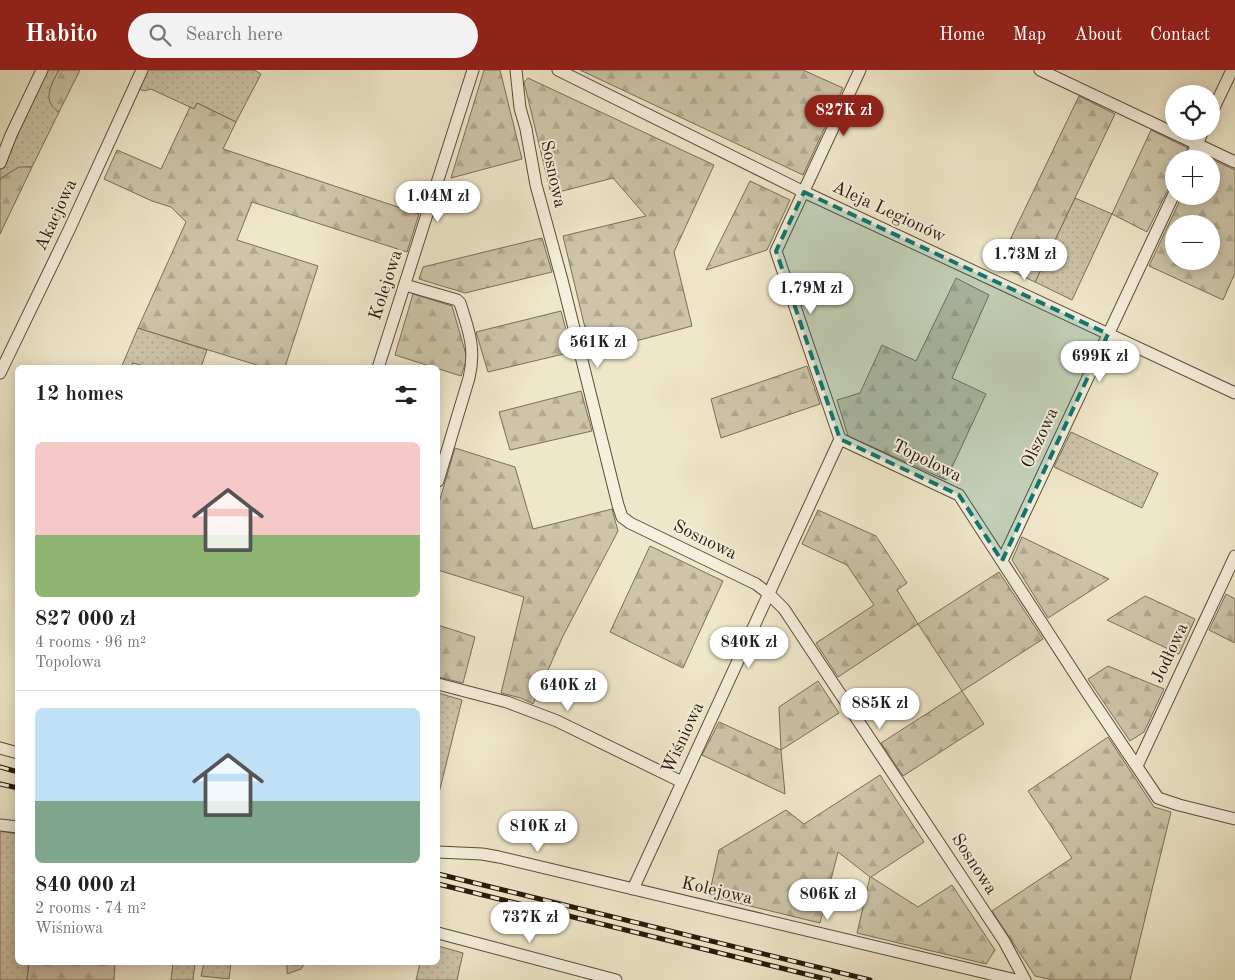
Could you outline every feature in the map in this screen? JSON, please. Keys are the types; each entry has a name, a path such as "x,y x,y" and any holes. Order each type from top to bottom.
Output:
{"street":[{"path":"0,163 42,70"},
{"name":"Akacjowa","path":"0,373 69,230 142,70"},
{"name":"Kolejowa","path":"379,365 473,70"},
{"name":"Sosnowa","path":"516,70 520,108 526,129 536,185 622,516 630,523 756,584 784,609 1000,935 1025,980"},
{"name":"Aleja Legionów","path":"558,70 804,192 1235,393"},
{"path":"840,439 776,251 860,70"},
{"path":"1040,70 1235,162"},
{"path":"1220,95 1232,70"},
{"path":"1194,150 1199,140"},
{"name":"Olszowa","path":"1002,561 1169,205"},
{"path":"405,285 457,300 460,303 470,334 473,362 440,474"},
{"name":"Wiśniowa","path":"632,889 840,439"},
{"name":"Topolowa","path":"840,439 959,495 1160,800 1235,819"},
{"name":"Jodłowa","path":"1137,766 1235,556"},
{"path":"440,684 495,698 557,721 682,782"},
{"path":"0,748 15,752"},
{"path":"0,825 15,827"},
{"name":"Kolejowa","path":"440,852 490,855 1016,980"},
{"path":"440,934 616,980"}],"highlighted area":[{"path":"804,192 1108,334 1002,561 959,495 840,439 776,251"}],"green space":[{"path":"47,70 59,70 53,81 49,98 54,108 59,112 32,167 27,167 1,178 0,181 0,168"},
{"path":"59,70 80,70 59,112 50,103 49,92"},
{"path":"146,70 254,70 261,74 236,122 197,103 194,109 151,89 144,91 137,88"},
{"path":"484,70 500,70 522,159 451,178"},
{"path":"580,70 803,70 843,88 803,175"},
{"path":"528,78 714,165 674,252 692,326 591,353 563,236 646,216 613,178 551,194 524,82"},
{"path":"1079,96 1115,114 1035,282 998,265"},
{"path":"197,103 236,122 223,149 419,214 407,252 252,202 237,240 318,266 286,365 257,365 138,328 186,222 171,207 152,201 104,179 117,150 161,169 190,107 194,109"},
{"path":"1151,130 1165,137 1165,140 1172,140 1188,148 1187,150 1165,150 1165,195 1147,232 1112,214"},
{"path":"1220,163 1235,170 1235,273 1223,300 1149,266 1165,232 1165,270 1220,270 1220,215 1173,215 1178,205 1220,205"},
{"path":"19,167 32,167 0,234 0,181 1,178"},
{"path":"750,181 790,200 767,250 706,270"},
{"path":"1075,198 1112,214 1072,300 1035,282"},
{"path":"542,238 552,272 465,293 419,279 423,267"},
{"path":"956,278 989,295 952,378 986,394 946,480 848,436 837,400 860,393 882,345 916,361"},
{"path":"413,294 452,306 467,358 461,376 440,369 440,365 426,365 395,355"},
{"path":"561,311 572,352 488,372 476,332"},
{"path":"138,328 207,350 202,365 140,365 133,363 132,365 122,365"},
{"path":"807,366 820,404 721,438 711,399"},
{"path":"581,391 592,431 510,450 499,412"},
{"path":"1071,432 1158,473 1142,508 1054,467"},
{"path":"455,448 515,467 533,529 612,509 618,531 563,636 533,704 521,698 501,693 524,597 440,571 440,499"},
{"path":"818,510 876,536 907,583 897,590 918,624 838,677 816,643 874,605 847,565 802,544"},
{"path":"1022,537 1109,579 1048,618 1012,560"},
{"path":"650,546 723,581 683,668 610,632"},
{"path":"999,572 1043,639 962,691 918,624"},
{"path":"1226,594 1235,599 1235,643 1209,630"},
{"path":"1145,596 1195,619 1179,654 1107,620"},
{"path":"440,626 475,637 463,683 440,677"},
{"path":"1108,666 1164,689 1144,732 1130,741 1088,679"},
{"path":"818,681 839,713 781,750 779,707"},
{"path":"962,691 984,724 903,776 881,743"},
{"path":"440,694 462,700 440,789"},
{"path":"719,722 781,750 785,794 702,755"},
{"path":"1108,737 1154,807 1171,812 1130,980 1052,980 1035,976 992,911 1072,858 1028,791"},
{"path":"880,775 924,842 871,877 918,907 952,885 995,950 986,964 857,933 870,877 838,852 820,923 709,896 719,850 786,810 804,824"},
{"path":"0,831 15,834 15,965 29,965 27,980 0,980"},
{"path":"440,947 463,953 457,980 416,980 420,965 440,965"},
{"path":"29,965 115,965 114,980 27,980"},
{"path":"173,965 195,965 193,980 171,980"},
{"path":"204,965 231,965 229,979 201,976"},
{"path":"287,965 304,965 301,969 287,974"}],"railway":[{"path":"0,767 15,771"},
{"path":"0,784 15,787"},
{"path":"440,874 870,980"},
{"path":"440,884 830,980"}]}
